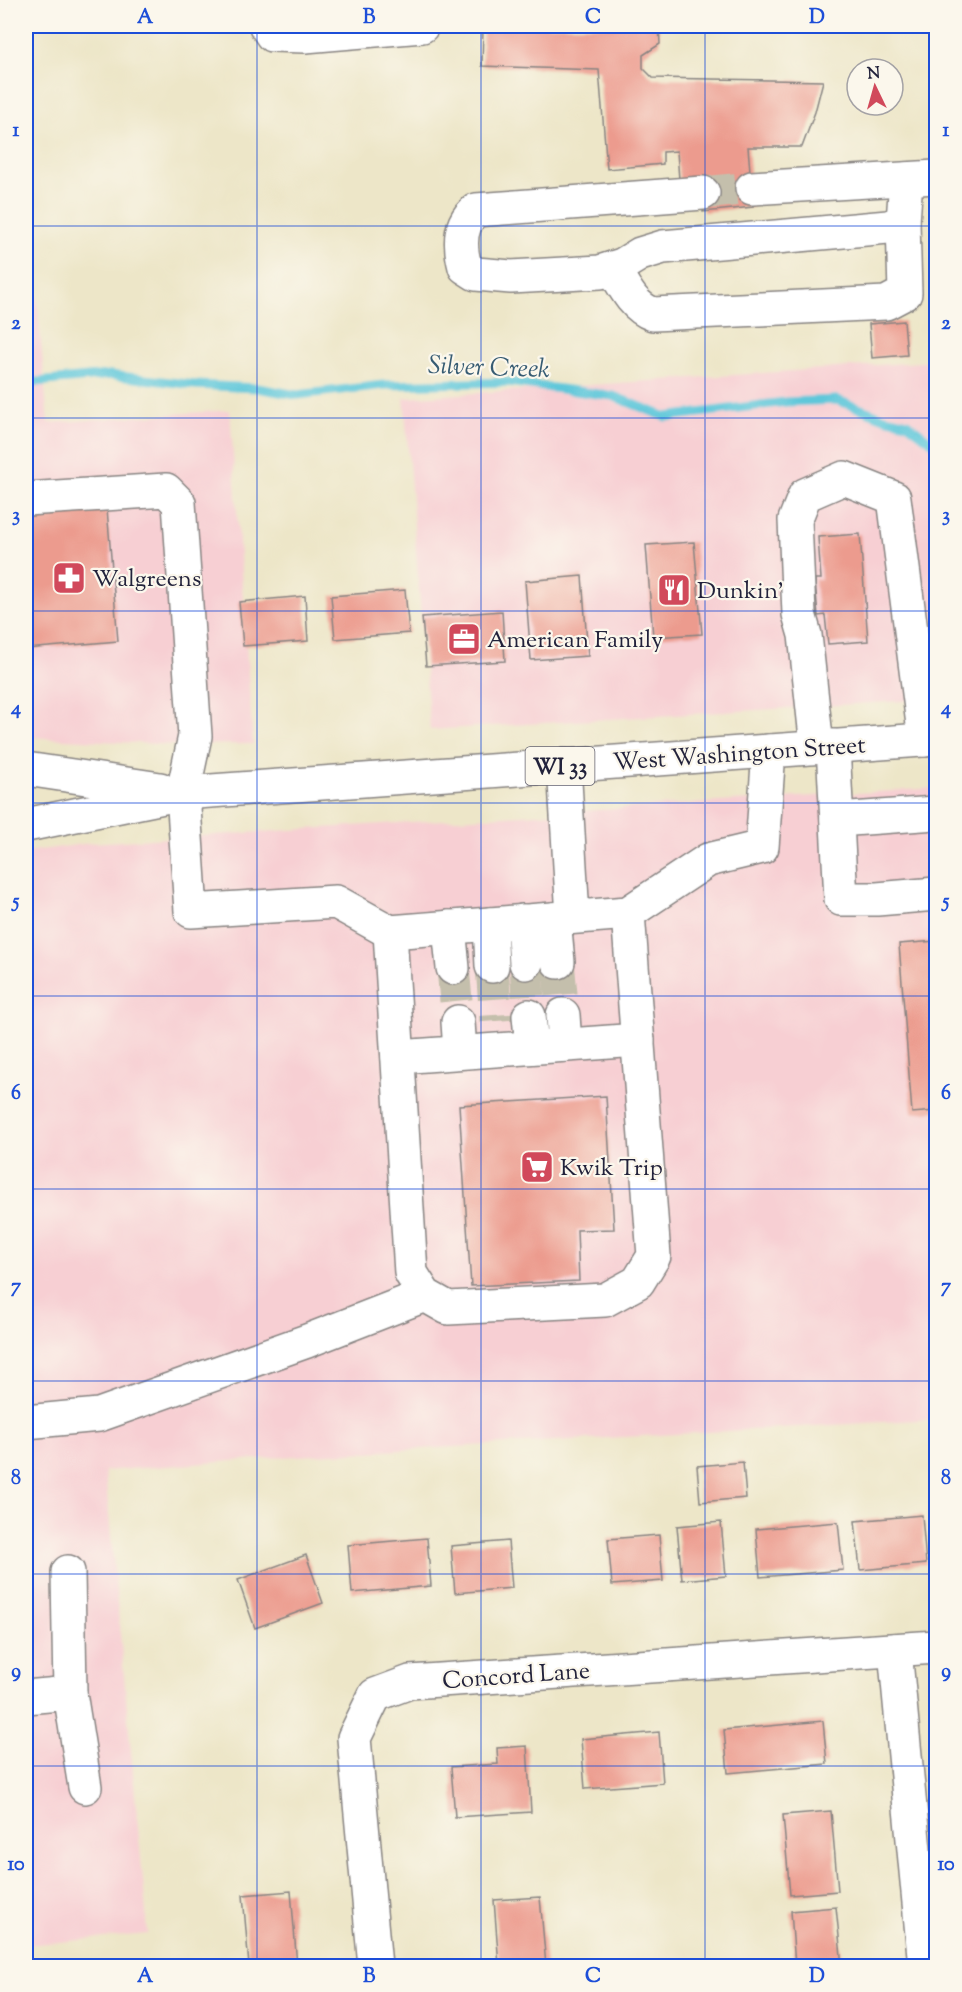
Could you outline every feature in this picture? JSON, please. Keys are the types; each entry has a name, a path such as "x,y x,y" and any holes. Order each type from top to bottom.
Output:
{"street":[{"path":"266,26 272,35 305,36 422,26"},
{"path":"613,268 642,310 653,314 886,303 905,293 903,222 921,178 752,188"},
{"path":"703,193 476,210 464,226 460,249 465,267 476,274 512,277 600,272 622,265 640,254 663,247 888,227 903,222"},
{"path":"931,739 894,498 844,478 805,495 795,520 799,614 805,635 837,820 841,898 877,899 936,894"},
{"path":"26,499 166,490 178,503 195,736 183,792 191,911 336,902 390,932 628,913 708,860 762,846 769,751"},
{"name":"West Washington Street","path":"26,825 183,792 931,739"},
{"path":"558,962 550,919 564,765"},
{"name":"West Washington Street","path":"26,769 183,792"},
{"path":"837,820 936,813"},
{"path":"390,932 411,1273 425,1295 448,1308 605,1300 638,1282 654,1256 628,913"},
{"path":"526,963 550,919"},
{"path":"489,924 492,966"},
{"path":"449,927 453,968"},
{"path":"398,1057 459,1037 564,1030 638,1040"},
{"path":"26,1422 99,1414 307,1341 425,1295"},
{"path":"68,1572 70,1692 85,1787"},
{"name":"Concord Lane","path":"375,1966 354,1738 375,1695 410,1682 936,1647"},
{"path":"895,1650 925,1966"},
{"path":"26,1697 70,1692"}],"shaded area":[{"path":"37,296 48,423 230,410 253,744 174,745 26,737 26,297"},
{"path":"936,361 936,699 430,730 404,398"},
{"path":"936,788 936,1419 282,1457 105,1471 148,1934 26,1945 26,852 91,843"}],"building":[{"path":"483,26 659,26 660,44 643,55 643,68 653,78 823,81 802,147 748,147 753,207 703,212 702,179 679,180 677,151 663,152 663,164 607,169 599,70 482,66"},
{"path":"904,321 907,355 872,358 869,324"},
{"name":"Walgreens","path":"107,509 118,641 26,649 26,516"},
{"path":"860,534 868,641 828,644 825,615 818,616 815,579 821,579 818,537"},
{"name":"Dunkin'","path":"694,542 702,634 653,637 646,545"},
{"path":"582,576 588,656 531,660 525,581"},
{"path":"405,590 409,633 335,639 331,596"},
{"path":"305,596 308,641 243,646 239,602"},
{"name":"American Family","path":"502,611 505,661 426,666 422,617"},
{"path":"936,941 936,1111 912,1113 899,944"},
{"name":"Kwik Trip","path":"606,1096 614,1229 577,1230 579,1281 471,1286 459,1105"},
{"path":"743,1462 746,1498 700,1502 697,1466"},
{"path":"922,1515 926,1564 860,1570 855,1521"},
{"path":"721,1522 726,1576 682,1580 677,1526"},
{"path":"838,1522 843,1570 760,1577 756,1529"},
{"path":"659,1535 663,1581 612,1585 608,1539"},
{"path":"427,1538 431,1586 352,1593 348,1545"},
{"path":"508,1541 512,1588 455,1593 451,1546"},
{"path":"306,1555 323,1603 255,1628 238,1580"},
{"path":"823,1721 827,1764 728,1773 724,1730"},
{"path":"659,1732 663,1783 585,1789 581,1739"},
{"path":"527,1746 531,1812 455,1817 451,1767 498,1764 497,1748"},
{"path":"831,1811 838,1891 790,1895 783,1815"},
{"path":"291,1891 297,1966 249,1966 243,1895"},
{"path":"540,1897 546,1966 499,1966 494,1900"},
{"path":"836,1907 842,1966 795,1966 791,1911"}],"waterway":[{"name":"Silver Creek","path":"26,383 110,375 195,385 257,388 297,395 384,385 509,382 613,396 666,417 786,402 837,400 885,418 907,423 936,445"}],"tunnel":[{"path":"703,193 752,188"},
{"path":"558,962 563,1015"},
{"path":"526,963 529,1016"},
{"path":"492,966 496,1021"},
{"path":"453,968 458,1022"}],"place":[{"name":"Walgreens","path":"69,578"},
{"name":"Dunkin'","path":"674,590"},
{"name":"American Family","path":"464,639"},
{"name":"Kwik Trip","path":"537,1167"}]}
